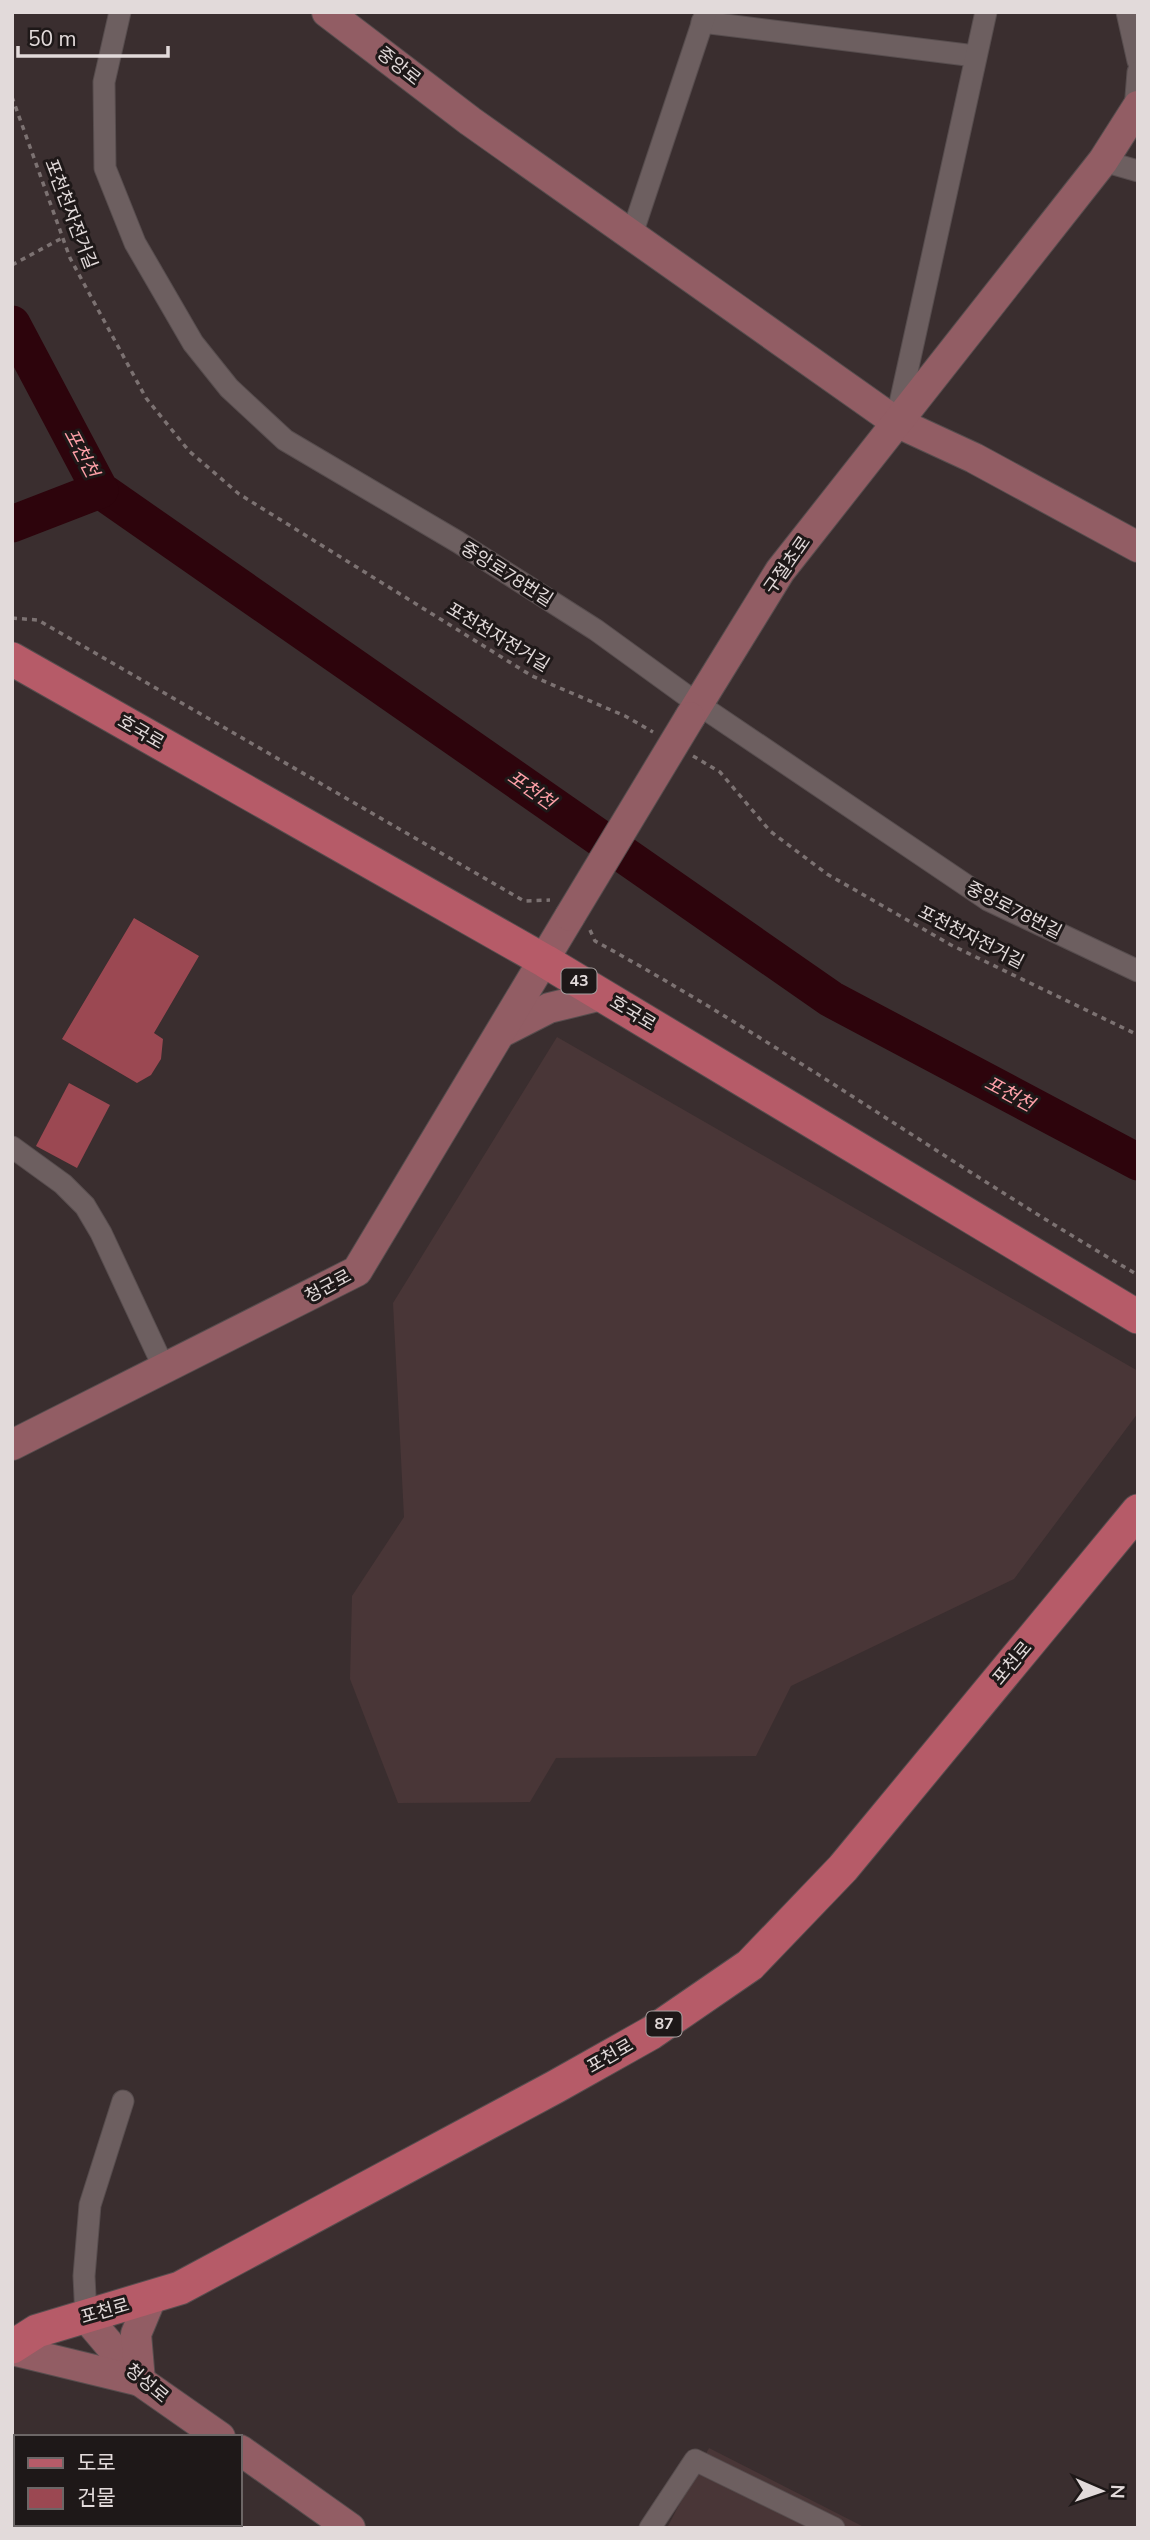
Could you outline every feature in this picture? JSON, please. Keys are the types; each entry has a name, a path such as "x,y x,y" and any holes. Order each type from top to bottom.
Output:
{"main road":[{"name":"호국로","path":"14,638 561,927 1138,1294"},
{"name":"호국로","path":"561,927 602,995 1138,1317"},
{"name":"포천로","path":"18,2338 180,2288 651,2033 750,1965 844,1868 1138,1511"}],"street":[{"name":"중앙로78번길","path":"120,12 104,82 105,169 142,254 193,344 229,388 285,440 550,601 694,711 988,900 1138,971"},
{"name":"중앙로","path":"327,12 470,121 896,422 974,458 1138,547"},
{"path":"896,422 986,12"},
{"path":"1126,12 1138,61"},
{"path":"632,234 704,17 975,56"},
{"path":"1137,108 1138,72"},
{"name":"구절초로","path":"561,927 780,571 1103,161 1137,108"},
{"path":"1103,161 1138,171"},
{"name":"청군로","path":"12,1445 357,1271 502,1032 561,927"},
{"path":"502,1032 549,1008 602,995"},
{"path":"12,1147 63,1184 85,1206 101,1233 165,1370"},
{"path":"86,2317 85,2251 90,2205 123,2101"},
{"path":"18,2338 140,2381 136,2334 151,2298"},
{"name":"청성로","path":"86,2317 140,2381 217,2435"},
{"path":"242,2452 350,2528"},
{"path":"650,2528 695,2460 834,2528"}],"path":[{"name":"포천천자전거길","path":"12,97 70,258 146,398 189,451 239,495 532,676 625,716 661,737"},
{"path":"12,265 53,246 64,237"},
{"path":"14,638 38,620 524,901 561,927 596,941 822,1073 917,1139 1138,1275"},
{"name":"포천천자전거길","path":"684,751 720,772 770,831 827,874 951,945 1138,1035"}],"shaded area":[{"path":"557,1037 1138,1371 1138,1413 1014,1579 791,1686 756,1756 556,1758 530,1802 398,1803 350,1679 352,1596 404,1517 393,1303"},
{"path":"709,2448 862,2526 861,2528 667,2528"}],"building":[{"path":"134,918 199,956 154,1033 163,1039 161,1059 151,1075 137,1083 62,1039"},
{"path":"69,1083 110,1105 77,1168 36,1146"}],"waterway":[{"name":"포천천","path":"12,324 100,490 831,999 1138,1162"},
{"path":"12,524 100,490"}]}
